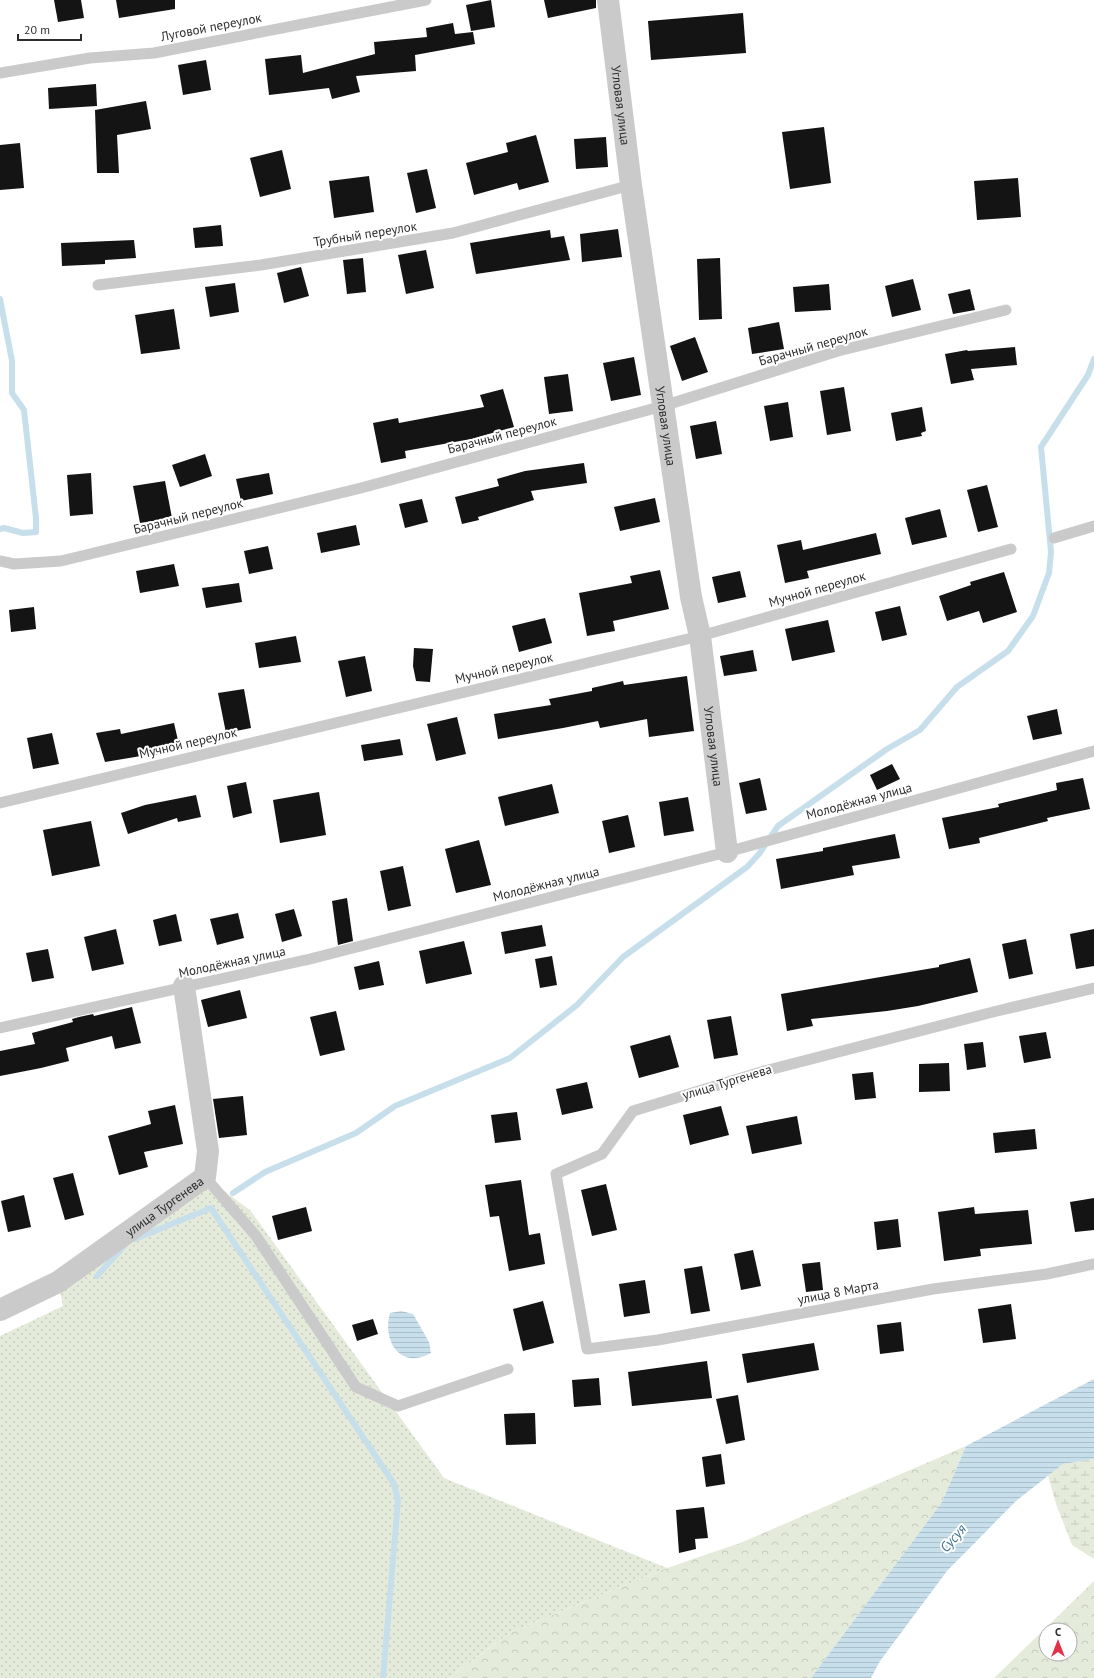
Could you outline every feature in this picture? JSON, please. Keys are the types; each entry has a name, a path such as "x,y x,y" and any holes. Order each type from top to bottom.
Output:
{"street":[{"name":"Угловая улица","path":"608,0 631,184 663,406 691,597 700,636 727,852"},
{"name":"улица Тургенева","path":"0,1310 58,1282 205,1177 208,1151 184,986"}],"lane":[{"name":"Луговой переулок","path":"0,73 90,58 154,52 426,0"},
{"name":"Трубный переулок","path":"98,285 261,265 453,233 631,184"},
{"name":"Барачный переулок","path":"0,561 14,564 61,562 361,488 663,406 838,351 1006,310"},
{"path":"1054,538 1094,526"},
{"name":"Мучной переулок","path":"0,803 700,636 1011,549"},
{"name":"Молодёжная улица","path":"0,1028 310,959 727,852 1094,751"},
{"name":"улица Тургенева","path":"587,1349 556,1174 602,1154 633,1111 761,1072 997,1011 1094,988"},
{"path":"205,1177 256,1236 356,1387 398,1406 508,1369"},
{"name":"улица 8 Марта","path":"587,1349 658,1340 933,1289 1046,1274 1094,1264"}],"green space":[{"path":"205,1177 250,1210 444,1478 667,1568 511,1632 449,1678 0,1678 0,1336 63,1306 58,1282"},
{"path":"966,1446 942,1502 811,1678 449,1678 511,1632 667,1568 740,1543"},
{"path":"1094,1459 1094,1559 1072,1545 1056,1504 1048,1476 1063,1464"},
{"path":"1094,1581 1094,1678 994,1678 1038,1635 1038,1662 1078,1662 1078,1622 1052,1622"}],"water":[{"path":"401,1311 413,1314 429,1342 431,1353 420,1357 411,1358 396,1350 389,1334 388,1324 390,1313"},
{"name":"Сусуя","path":"1094,1379 1094,1459 1063,1464 1016,1501 947,1571 880,1661 871,1678 811,1678 942,1502 966,1446"}],"building":[{"path":"54,0 81,0 84,18 58,22"},
{"path":"116,0 175,0 175,9 119,18"},
{"path":"491,0 495,27 471,31 466,5"},
{"path":"544,0 596,0 596,8 548,18"},
{"path":"743,13 746,53 651,60 648,21"},
{"path":"453,23 455,34 473,32 475,44 415,55 416,71 356,76 360,92 332,99 329,88 269,95 265,59 301,55 303,73 375,54 374,42 427,37 426,28"},
{"path":"206,60 211,90 183,95 178,65"},
{"path":"96,84 97,106 49,109 48,88"},
{"path":"146,101 151,129 117,135 119,173 97,173 95,110"},
{"path":"824,127 831,183 790,189 782,132"},
{"path":"536,135 549,182 519,190 517,183 474,195 466,163 508,152 506,143"},
{"path":"606,137 608,167 576,169 574,139"},
{"path":"20,143 24,188 0,190 0,145"},
{"path":"282,150 291,189 260,197 250,158"},
{"path":"427,169 436,208 416,213 407,173"},
{"path":"369,176 374,212 334,218 329,181"},
{"path":"1018,178 1021,217 977,220 974,181"},
{"path":"221,225 223,246 195,248 193,228"},
{"path":"618,229 622,257 582,262 580,234"},
{"path":"550,230 551,238 564,236 570,260 476,274 470,243"},
{"path":"134,240 136,258 105,260 105,264 62,266 61,243"},
{"path":"426,250 434,288 406,294 398,255"},
{"path":"363,258 366,292 347,294 343,260"},
{"path":"720,258 722,319 699,320 697,259"},
{"path":"301,267 309,296 284,303 277,273"},
{"path":"913,279 921,310 892,317 885,286"},
{"path":"235,283 239,312 210,317 205,287"},
{"path":"829,284 831,310 795,312 793,287"},
{"path":"970,289 975,310 953,314 948,294"},
{"path":"174,309 180,349 141,354 135,315"},
{"path":"779,322 784,349 752,354 748,328"},
{"path":"695,337 708,372 682,381 670,346"},
{"path":"1015,347 1017,365 971,369 974,380 951,384 945,354 967,350"},
{"path":"634,357 641,395 611,401 603,363"},
{"path":"568,374 573,411 549,414 544,377"},
{"path":"844,387 851,431 827,435 820,391"},
{"path":"503,389 514,427 471,439 405,451 406,458 381,463 373,423 398,418 399,423 484,407 480,395"},
{"path":"788,402 793,437 770,441 764,406"},
{"path":"922,407 926,431 921,433 922,436 896,441 891,413"},
{"path":"716,421 722,454 696,459 690,426"},
{"path":"205,454 212,476 180,487 172,465"},
{"path":"584,463 587,483 531,491 534,500 478,517 479,520 462,524 455,497 499,486 497,479 525,471"},
{"path":"91,473 93,514 70,516 67,475"},
{"path":"269,473 273,494 241,501 236,479"},
{"path":"165,481 172,518 140,523 133,486"},
{"path":"987,485 998,527 978,532 967,490"},
{"path":"655,498 660,522 620,531 614,507"},
{"path":"422,499 428,522 405,528 399,504"},
{"path":"940,509 947,537 912,545 905,518"},
{"path":"356,525 360,545 321,553 317,533"},
{"path":"876,533 881,554 807,571 809,578 785,583 777,545 801,540 803,550"},
{"path":"268,546 273,569 249,574 244,551"},
{"path":"174,564 179,586 140,593 136,571"},
{"path":"660,570 669,609 613,621 615,631 587,636 579,593 632,583 630,576"},
{"path":"740,571 746,597 718,603 712,577"},
{"path":"1004,572 1017,612 983,623 979,611 947,621 939,596 971,585 970,582"},
{"path":"239,583 242,602 206,608 202,588"},
{"path":"900,606 907,635 882,641 875,612"},
{"path":"34,607 36,629 11,632 9,610"},
{"path":"545,618 552,643 519,652 512,626"},
{"path":"828,620 835,652 792,661 785,629"},
{"path":"296,636 301,662 259,668 255,643"},
{"path":"414,648 433,649 430,682 416,681 413,666"},
{"path":"753,650 757,671 724,676 720,656"},
{"path":"365,656 372,691 346,697 338,661"},
{"path":"687,676 694,731 649,737 647,719 600,728 598,721 498,739 494,714 551,705 549,699 592,691 592,688 623,681 624,685"},
{"path":"244,689 251,728 226,733 218,693"},
{"path":"1057,709 1062,734 1033,740 1027,716"},
{"path":"457,717 466,754 436,761 427,724"},
{"path":"174,723 180,749 154,755 105,762 96,733 120,729 121,734"},
{"path":"52,733 59,764 33,769 27,738"},
{"path":"400,739 403,755 364,761 361,745"},
{"path":"892,764 900,779 877,790 870,775"},
{"path":"760,778 767,810 746,814 739,783"},
{"path":"1083,778 1090,809 1047,818 1048,821 979,838 980,843 949,849 942,818 999,807 998,804 1057,790 1056,783"},
{"path":"246,782 252,813 233,818 227,786"},
{"path":"552,784 559,813 505,826 498,797"},
{"path":"319,792 326,835 280,843 273,800"},
{"path":"196,795 201,817 178,822 177,818 128,834 121,813 145,805"},
{"path":"688,797 694,831 664,836 659,802"},
{"path":"628,815 635,847 609,853 602,821"},
{"path":"91,821 100,866 52,876 43,830"},
{"path":"895,834 900,858 852,866 854,875 781,889 776,859 823,851 823,848"},
{"path":"479,840 491,885 456,893 445,849"},
{"path":"403,866 411,906 388,911 380,871"},
{"path":"347,898 353,941 338,945 332,901"},
{"path":"294,909 302,936 282,942 275,914"},
{"path":"238,913 244,938 217,945 210,919"},
{"path":"176,914 182,941 159,946 153,920"},
{"path":"542,925 546,946 505,954 501,932"},
{"path":"116,929 124,964 92,971 84,937"},
{"path":"1094,929 1094,966 1076,969 1070,934"},
{"path":"1026,939 1033,974 1009,979 1002,944"},
{"path":"464,941 472,974 426,984 419,951"},
{"path":"48,949 54,978 32,982 26,953"},
{"path":"552,956 557,985 540,988 535,959"},
{"path":"970,958 978,992 918,1006 887,1011 811,1019 813,1026 787,1031 781,994 939,967 939,965"},
{"path":"379,961 384,985 359,990 354,967"},
{"path":"240,990 247,1018 208,1027 201,1000"},
{"path":"132,1007 141,1043 115,1049 112,1036 66,1048 69,1061 0,1076 0,1051 35,1044 32,1033 73,1022 72,1019 79,1017 93,1014 94,1016"},
{"path":"336,1011 345,1050 320,1056 310,1017"},
{"path":"731,1016 738,1055 714,1059 707,1020"},
{"path":"1046,1032 1051,1058 1024,1063 1019,1036"},
{"path":"670,1035 679,1067 639,1078 630,1046"},
{"path":"983,1042 986,1067 967,1070 964,1044"},
{"path":"949,1063 950,1091 919,1092 919,1064"},
{"path":"873,1072 876,1098 855,1100 852,1074"},
{"path":"587,1082 593,1108 562,1115 556,1089"},
{"path":"243,1096 247,1135 219,1138 213,1099"},
{"path":"175,1105 183,1144 144,1152 148,1167 119,1175 108,1136 151,1124 148,1111"},
{"path":"721,1106 729,1135 690,1145 683,1115"},
{"path":"517,1112 521,1140 495,1143 491,1115"},
{"path":"797,1116 802,1144 752,1154 746,1126"},
{"path":"1035,1129 1037,1149 995,1153 993,1133"},
{"path":"73,1173 84,1215 65,1220 53,1178"},
{"path":"521,1180 529,1235 540,1233 545,1264 509,1271 499,1216 490,1217 485,1185"},
{"path":"606,1184 617,1230 592,1236 581,1190"},
{"path":"24,1195 31,1227 8,1232 1,1201"},
{"path":"1094,1198 1094,1230 1075,1232 1070,1202"},
{"path":"306,1207 312,1231 278,1240 272,1216"},
{"path":"974,1207 975,1214 1028,1210 1032,1244 980,1249 981,1256 944,1261 938,1212"},
{"path":"898,1219 901,1247 877,1250 874,1222"},
{"path":"753,1250 761,1286 741,1290 734,1254"},
{"path":"820,1262 823,1290 806,1292 802,1264"},
{"path":"702,1266 710,1311 691,1314 684,1269"},
{"path":"645,1280 650,1313 624,1317 619,1284"},
{"path":"543,1301 554,1343 523,1351 513,1309"},
{"path":"1011,1304 1016,1339 983,1343 978,1309"},
{"path":"373,1319 378,1334 357,1341 352,1325"},
{"path":"901,1322 904,1351 880,1354 877,1325"},
{"path":"814,1343 819,1370 747,1383 742,1354"},
{"path":"707,1361 712,1398 632,1406 628,1372"},
{"path":"599,1378 601,1405 574,1407 572,1380"},
{"path":"738,1395 745,1440 726,1444 716,1399"},
{"path":"535,1413 536,1444 506,1445 504,1414"},
{"path":"721,1454 725,1484 706,1487 702,1457"},
{"path":"704,1507 708,1538 695,1539 696,1549 679,1553 676,1510"}],"waterway":[{"path":"0,299 12,361 12,393 24,410 36,518 36,532 23,533 4,528 0,529"},
{"path":"233,1193 265,1172 356,1133 395,1106 510,1058 577,1005 623,957 747,867 759,854 778,826 887,749 920,730 957,687 1008,651 1033,616 1049,573 1051,552 1041,447 1088,375 1094,359"},
{"path":"135,1239 211,1208 394,1484 398,1501 383,1678"},
{"path":"97,1276 123,1247"}]}
